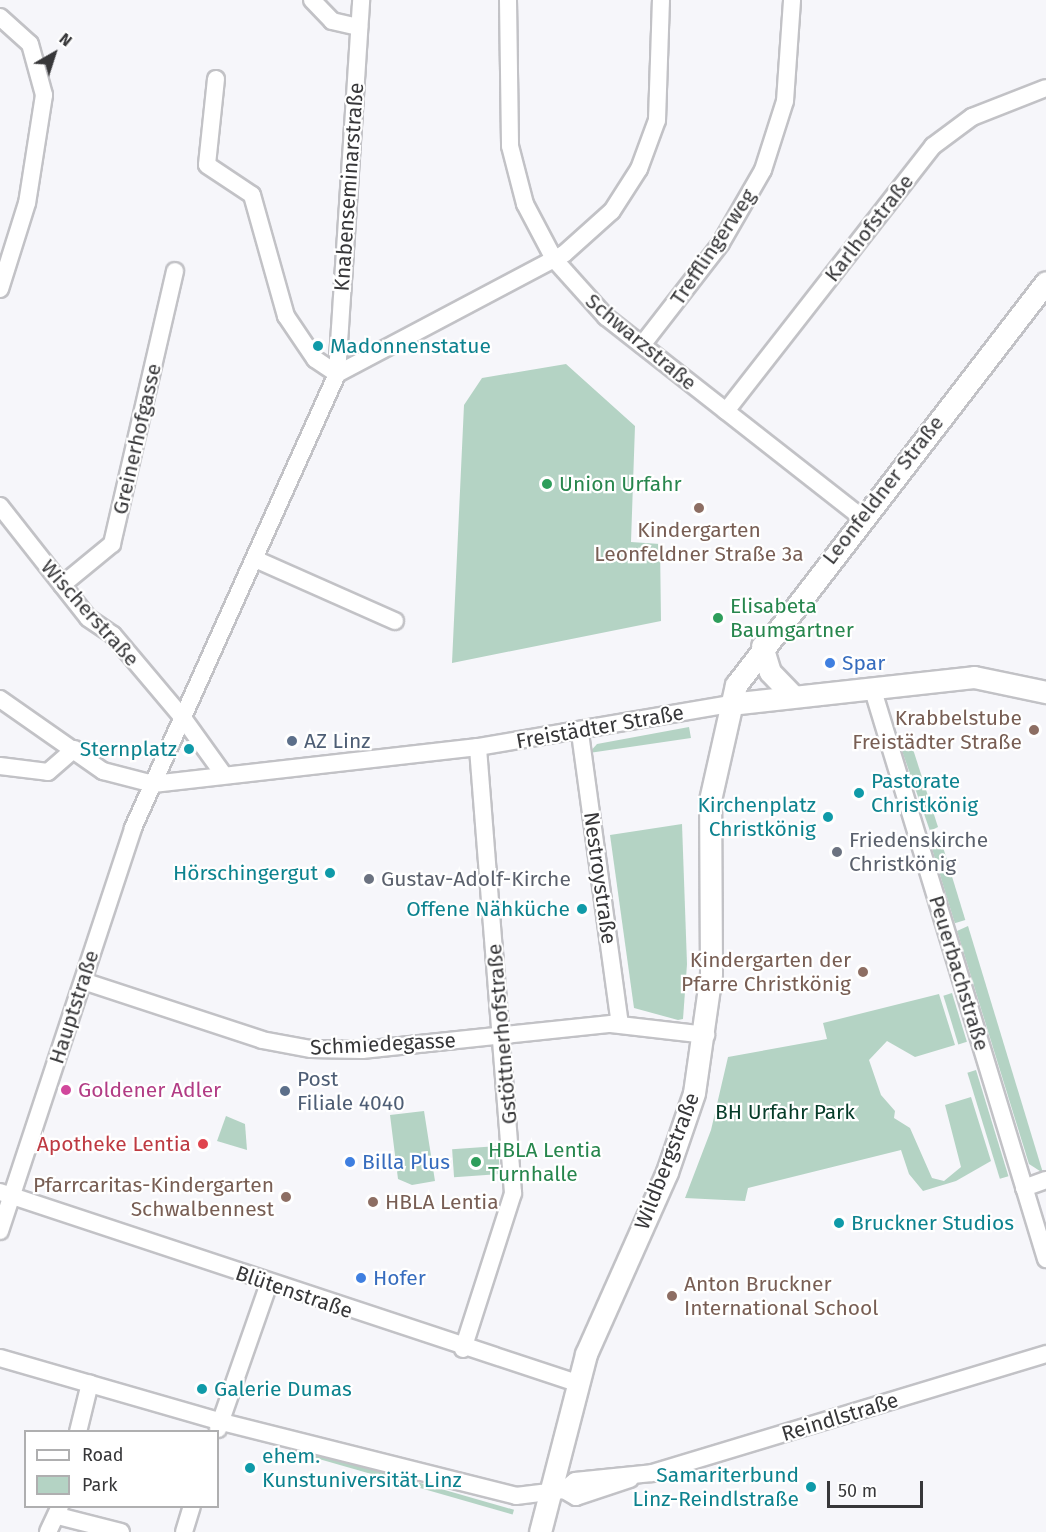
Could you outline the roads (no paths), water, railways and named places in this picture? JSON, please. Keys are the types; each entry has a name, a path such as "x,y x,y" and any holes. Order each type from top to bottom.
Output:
{"main road":[{"name":"Leonfeldner Straße","path":"730,704 738,678 1046,282"},
{"path":"762,646 770,672 793,696"},
{"name":"Freistädter Straße","path":"730,704 974,677 1046,692"},
{"name":"Wildbergstraße","path":"540,1532 556,1491 577,1383 597,1324 675,1153 706,1035 712,945 708,825 730,704"}],"street":[{"path":"312,0 332,21 359,27"},
{"name":"Knabenseminarstraße","path":"153,784 337,374 361,0"},
{"name":"Schwarzstraße","path":"508,0 510,146 524,202 554,259 584,297 861,518"},
{"path":"216,79 207,165 252,195 286,316 315,359 337,374 554,259 612,211 648,148 660,96 661,0"},
{"name":"Trefflingerweg","path":"642,345 726,236 762,170 785,100 792,0"},
{"path":"0,17 30,44 44,95 27,203 0,289"},
{"name":"Karlhofstraße","path":"726,411 933,146 972,117 1046,88"},
{"name":"Greinerhofgasse","path":"62,585 112,544 175,271"},
{"name":"Wischerstraße","path":"0,506 62,585 183,718"},
{"path":"255,559 395,621"},
{"name":"Peuerbachstraße","path":"872,687 1046,1259"},
{"path":"0,699 75,749 103,771 153,784"},
{"name":"Freistädter Straße","path":"153,784 478,747 580,733 730,704"},
{"path":"183,718 224,775"},
{"name":"Nestroystraße","path":"580,733 620,1024"},
{"name":"Gstöttnerhofstraße","path":"463,1349 513,1192 478,747"},
{"path":"0,766 48,772 75,749"},
{"name":"Hauptstraße","path":"0,1232 6,1194 153,784"},
{"name":"Schmiedegasse","path":"83,981 262,1040 311,1049 502,1037 620,1024 706,1035"},
{"path":"1024,1188 1046,1180"},
{"name":"Blütenstraße","path":"6,1194 463,1349 577,1383"},
{"path":"219,1426 269,1283"},
{"name":"Reindlstraße","path":"0,1358 90,1383 219,1426 499,1492 556,1491 575,1481 633,1477 1046,1354"},
{"path":"78,1430 90,1383"},
{"path":"184,1532 191,1508"},
{"path":"48,1532 59,1511 121,1532"}],"place":[{"name":"Madonnenstatue","path":"318,346"},
{"name":"Union Urfahr","path":"547,484"},
{"name":"Kindergarten Leonfeldner Straße 3a","path":"699,508"},
{"name":"Elisabeta Baumgartner","path":"718,618"},
{"name":"Spar","path":"830,663"},
{"name":"Krabbelstube Freistädter Straße","path":"1034,730"},
{"name":"AZ Linz","path":"292,741"},
{"name":"Sternplatz","path":"189,749"},
{"name":"Pastorate Christkönig","path":"859,793"},
{"name":"Kirchenplatz Christkönig","path":"828,817"},
{"name":"Friedenskirche Christkönig","path":"837,852"},
{"name":"Hörschingergut","path":"330,873"},
{"name":"Gustav-Adolf-Kirche","path":"369,879"},
{"name":"Offene Nähküche","path":"582,909"},
{"name":"Kindergarten der Pfarre Christkönig","path":"863,972"},
{"name":"Goldener Adler","path":"66,1090"},
{"name":"Post Filiale 4040","path":"285,1091"},
{"name":"Apotheke Lentia","path":"203,1144"},
{"name":"Billa Plus","path":"350,1162"},
{"name":"HBLA Lentia Turnhalle","path":"476,1162"},
{"name":"Pfarrcaritas-Kindergarten Schwalbennest","path":"286,1197"},
{"name":"HBLA Lentia","path":"373,1202"},
{"name":"Bruckner Studios","path":"839,1223"},
{"name":"Hofer","path":"361,1278"},
{"name":"Anton Bruckner International School","path":"672,1296"},
{"name":"Galerie Dumas","path":"202,1389"},
{"name":"ehem. Kunstuniversität Linz","path":"250,1468"},
{"name":"Samariterbund Linz-Reindlstraße","path":"811,1487"}],"park label":[{"name":"BH Urfahr Park","path":"785,1112"}]}
